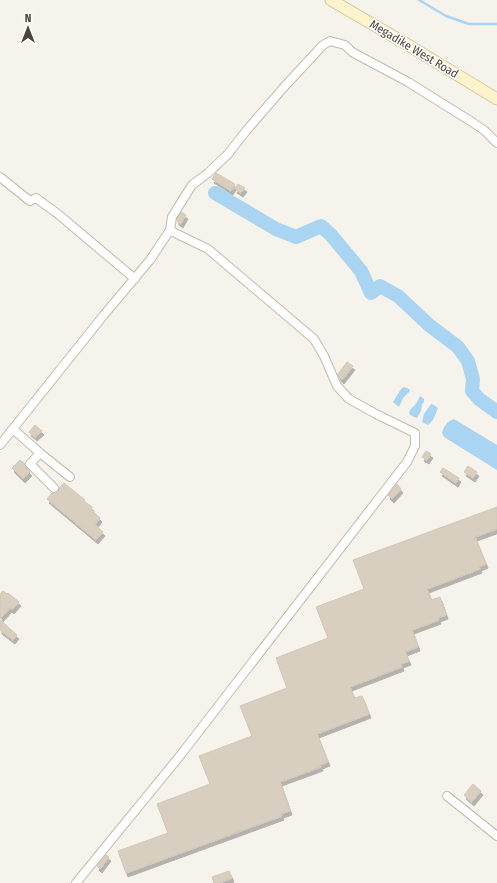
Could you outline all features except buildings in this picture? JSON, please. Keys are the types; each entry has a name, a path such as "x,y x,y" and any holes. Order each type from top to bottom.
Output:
{"street":[{"name":"Megadike West Road","path":"331,0 497,99"},
{"path":"0,445 103,316 150,260 170,230 172,218 192,185 208,173 228,154 323,45 330,41 345,46 352,52 408,82 446,106 485,131 497,143"},
{"path":"0,177 30,201 36,198 58,214 135,279"},
{"path":"76,883 178,757 382,496 408,462 415,446 415,433 349,399 337,386 324,356 314,339 208,249 175,234 170,230"},
{"path":"13,429 70,477"},
{"path":"40,453 30,464 54,488"},
{"path":"447,796 497,836"}],"water":[{"path":"404,387 410,391 403,398 399,407 393,402 401,389"},
{"path":"420,396 424,399 424,402 417,418 412,416 409,412"},
{"path":"431,404 438,408 433,420 428,425 422,422 424,414"},
{"path":"454,419 497,445 497,470 444,437 442,433 445,426 449,421"}],"waterway":[{"path":"419,0 446,16 469,24 497,24"},
{"path":"215,193 276,229 296,237 321,226 331,235 361,271 371,293 380,286 398,296 429,325 458,347 468,361 473,379 472,391 479,399 497,412"}]}
